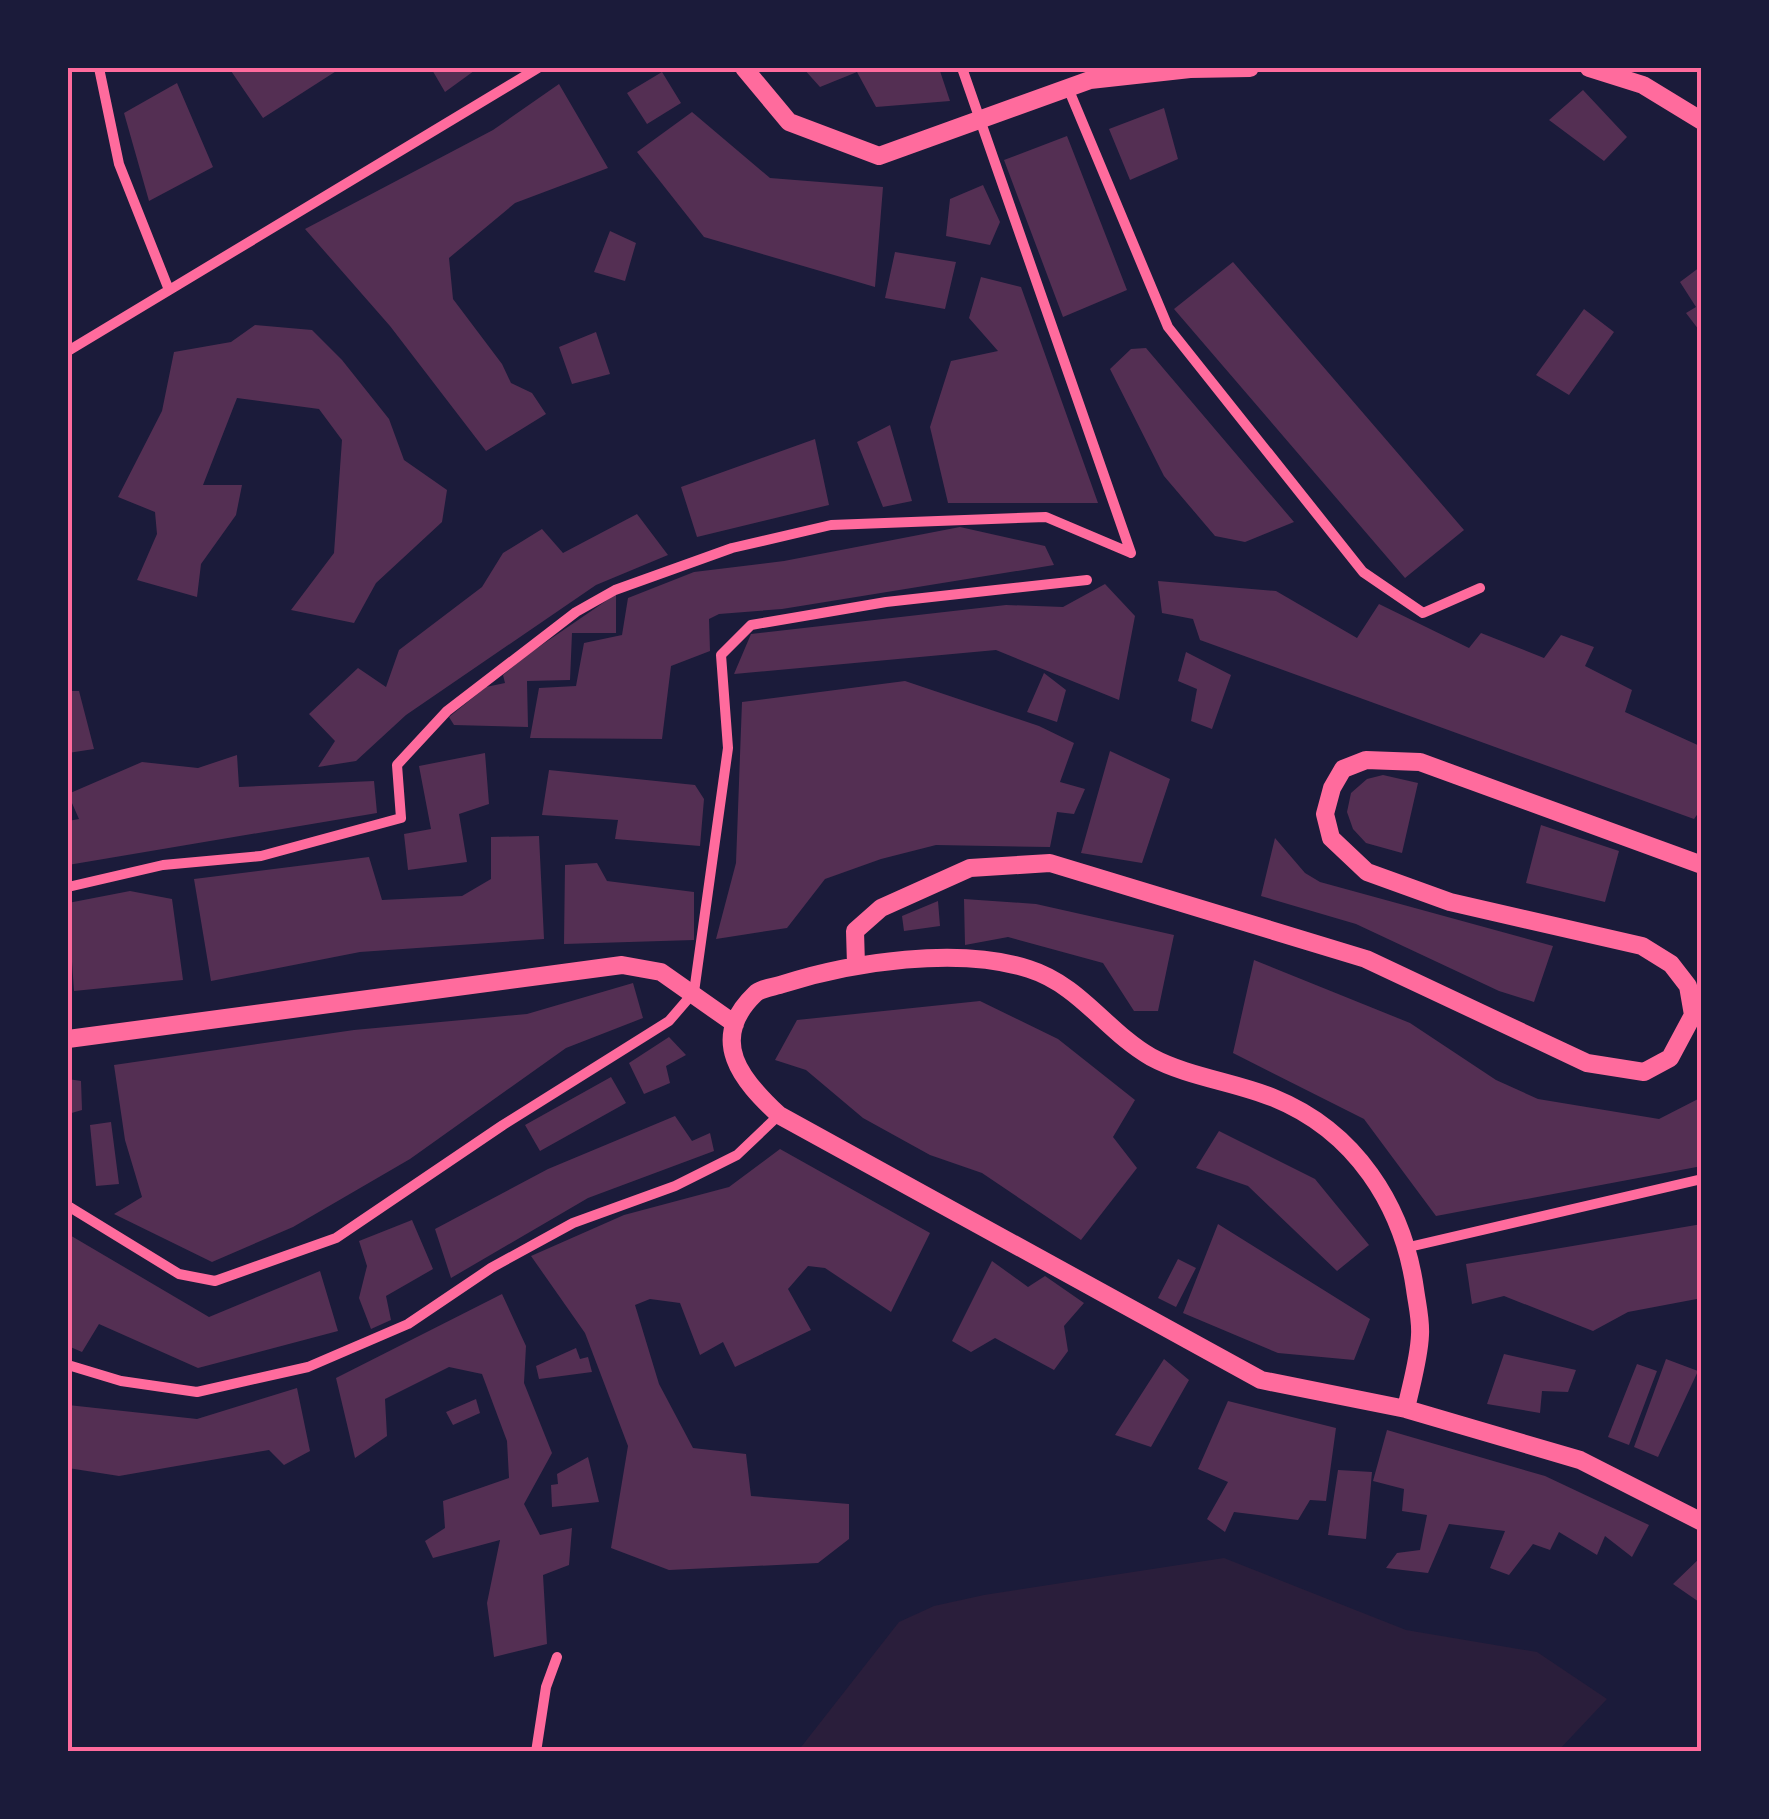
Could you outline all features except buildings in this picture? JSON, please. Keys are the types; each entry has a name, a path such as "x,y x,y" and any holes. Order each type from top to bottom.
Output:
{"street":[{"path":"99,68 119,164 168,290"},
{"path":"68,351 538,68"},
{"path":"744,68 788,122 879,156 1090,80 1190,68 1250,68"},
{"path":"68,888 162,865 261,856 401,818 397,765 412,744 470,692 576,612 615,590 732,548 831,525 1046,518 1131,553 962,68"},
{"path":"1589,68 1643,86 1702,121"},
{"path":"1068,88 1168,327 1363,572 1423,612 1480,588"},
{"path":"68,1206 179,1274 215,1281 336,1238 503,1125 669,1021 694,992 728,748 721,655 751,624 886,602 1087,580"},
{"path":"856,964 856,930 881,908 970,868 1050,863 1366,959 1587,1062 1644,1072 1670,1058 1693,1015 1688,986 1671,964 1642,946 1450,902 1367,872 1331,838 1325,814 1332,788 1343,769 1366,760 1420,762 1702,865"},
{"path":"1406,1409 1421,1332 1409,1247 1377,1180 1334,1134 1276,1098 1151,1057 1064,984 1030,969 984,959 856,964 756,992 735,1024 732,1053 745,1084 779,1114 1261,1380 1406,1409 1580,1460 1702,1522"},
{"path":"68,1039 622,965 662,972 735,1024"},
{"path":"68,1365 121,1382 198,1392 308,1367 408,1324 491,1268 572,1223 675,1186 737,1155 779,1114"},
{"path":"1409,1247 1702,1180"},
{"path":"536,1752 546,1687 557,1656"}],"shaded area":[{"path":"1224,1558 1406,1630 1537,1652 1607,1699 1558,1751 798,1751 899,1622 934,1606"}]}
